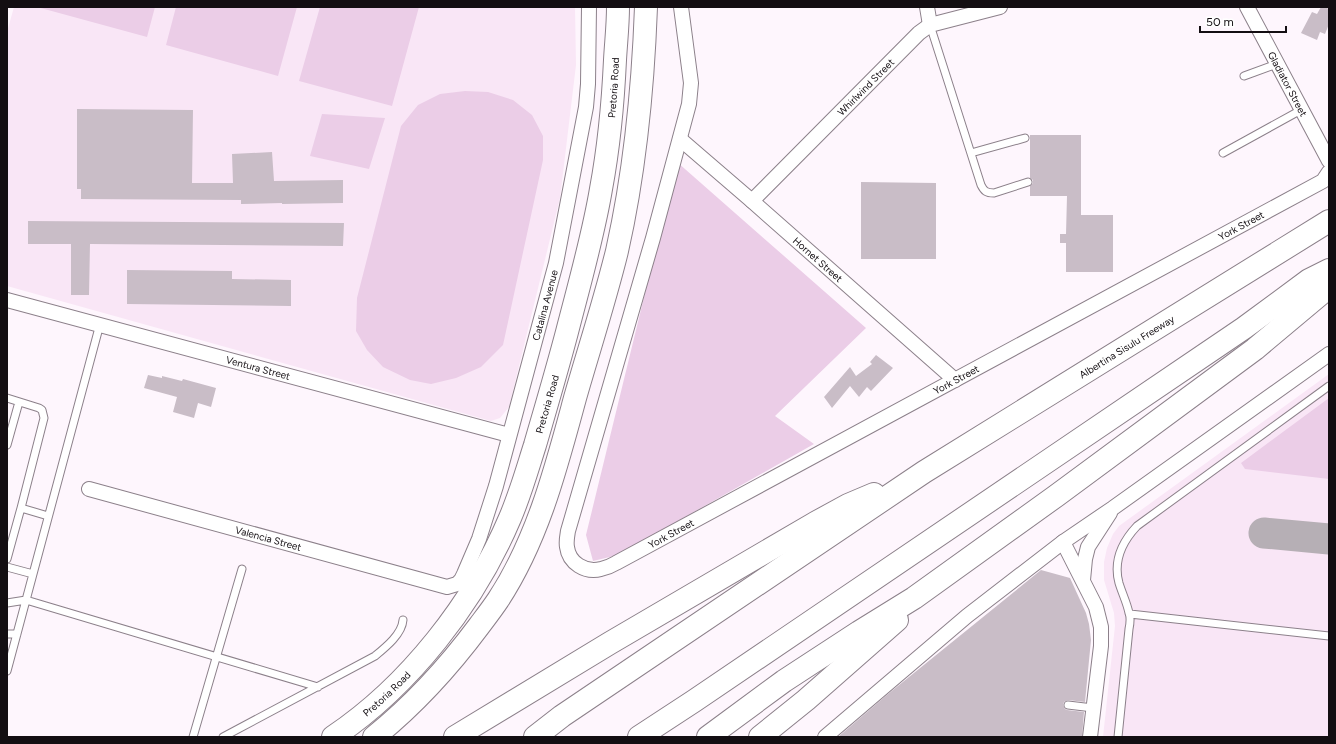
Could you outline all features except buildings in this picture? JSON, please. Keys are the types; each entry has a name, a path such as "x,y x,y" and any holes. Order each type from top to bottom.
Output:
{"main road":[{"name":"Pretoria Road","path":"333,737 381,699 436,642 469,594 490,559 510,519 523,485 547,404 587,257 601,191 608,146 613,92 618,7"},
{"path":"374,737 419,697 457,656 498,600 517,566 535,528 551,484 616,251 628,197 644,63 646,7"},
{"name":"Albertina Sisulu Freeway","path":"924,472 1329,221"},
{"path":"639,737 1244,328 1309,280 1329,270"},
{"path":"708,737 784,681 858,632 914,598 1056,496 1256,349 1329,287"},
{"path":"455,737 610,643 815,523 848,505 924,472"},
{"path":"535,737 568,712 924,472"},
{"path":"760,737 806,700 894,623 914,598"}],"street":[{"name":"Catalina Avenue","path":"448,587 453,586 461,580 479,539 496,486 556,263 586,107 588,84 588,7"},
{"path":"680,139 689,104 691,83 681,7"},
{"path":"927,7 930,25"},
{"name":"Whirlwind Street","path":"752,201 919,33 930,25 1000,7"},
{"name":"Gladiator Street","path":"1247,7 1329,161"},
{"name":"Hornet Street","path":"680,139 955,380"},
{"name":"York Street","path":"680,139 653,238 568,531 566,546 571,560 583,568 599,570 616,563 1323,181 1329,172"},
{"name":"Ventura Street","path":"7,300 509,436"},
{"path":"825,737 967,616 1062,542 1113,508 1329,354"},
{"name":"Valencia Street","path":"89,489 448,587"},
{"path":"1083,580 1088,547 1113,508"},
{"path":"1062,542 1096,607 1101,627 1101,646 1090,737"}],"lane":[{"path":"930,25 981,185 985,192 994,193 1028,182"},
{"path":"1244,76 1277,64"},
{"path":"1223,153 1301,110"},
{"path":"971,153 1025,138"},
{"path":"7,671 100,324"},
{"path":"1118,737 1130,614 1119,583 1117,564 1122,547 1130,533 1137,526 1329,386"},
{"path":"7,398 39,408 42,410 44,418 7,558"},
{"path":"7,446 20,402"},
{"path":"21,508 48,516"},
{"path":"7,567 33,574"},
{"path":"194,737 242,569"},
{"path":"7,603 26,600 318,687"},
{"path":"1130,614 1329,636"},
{"path":"223,737 375,656 391,642 401,628 403,620"},
{"path":"7,634 17,634"},
{"path":"1068,705 1093,708"}],"shaded area":[{"path":"14,7 575,7 576,65 560,198 509,407 500,418 491,421 7,286 7,32"},
{"path":"37,7 155,7 147,37"},
{"path":"176,7 297,7 278,76 166,45"},
{"path":"320,7 419,7 392,106 299,81"},
{"path":"465,91 488,92 513,100 532,115 543,136 543,160 503,345 481,367 456,378 431,384 410,380 383,367 367,350 356,331 357,298 401,126 418,105 440,94"},
{"path":"322,114 385,118 369,169 310,156"},
{"path":"677,162 866,328 775,416 814,444 618,555 593,561 586,535"},
{"path":"1329,374 1329,737 1103,737 1115,626 1114,613 1104,580 1104,562 1107,548 1113,534 1119,526"},
{"path":"1329,398 1329,479 1245,469 1241,463"}],"taxiway":[{"path":"1264,533 1329,539"}]}
